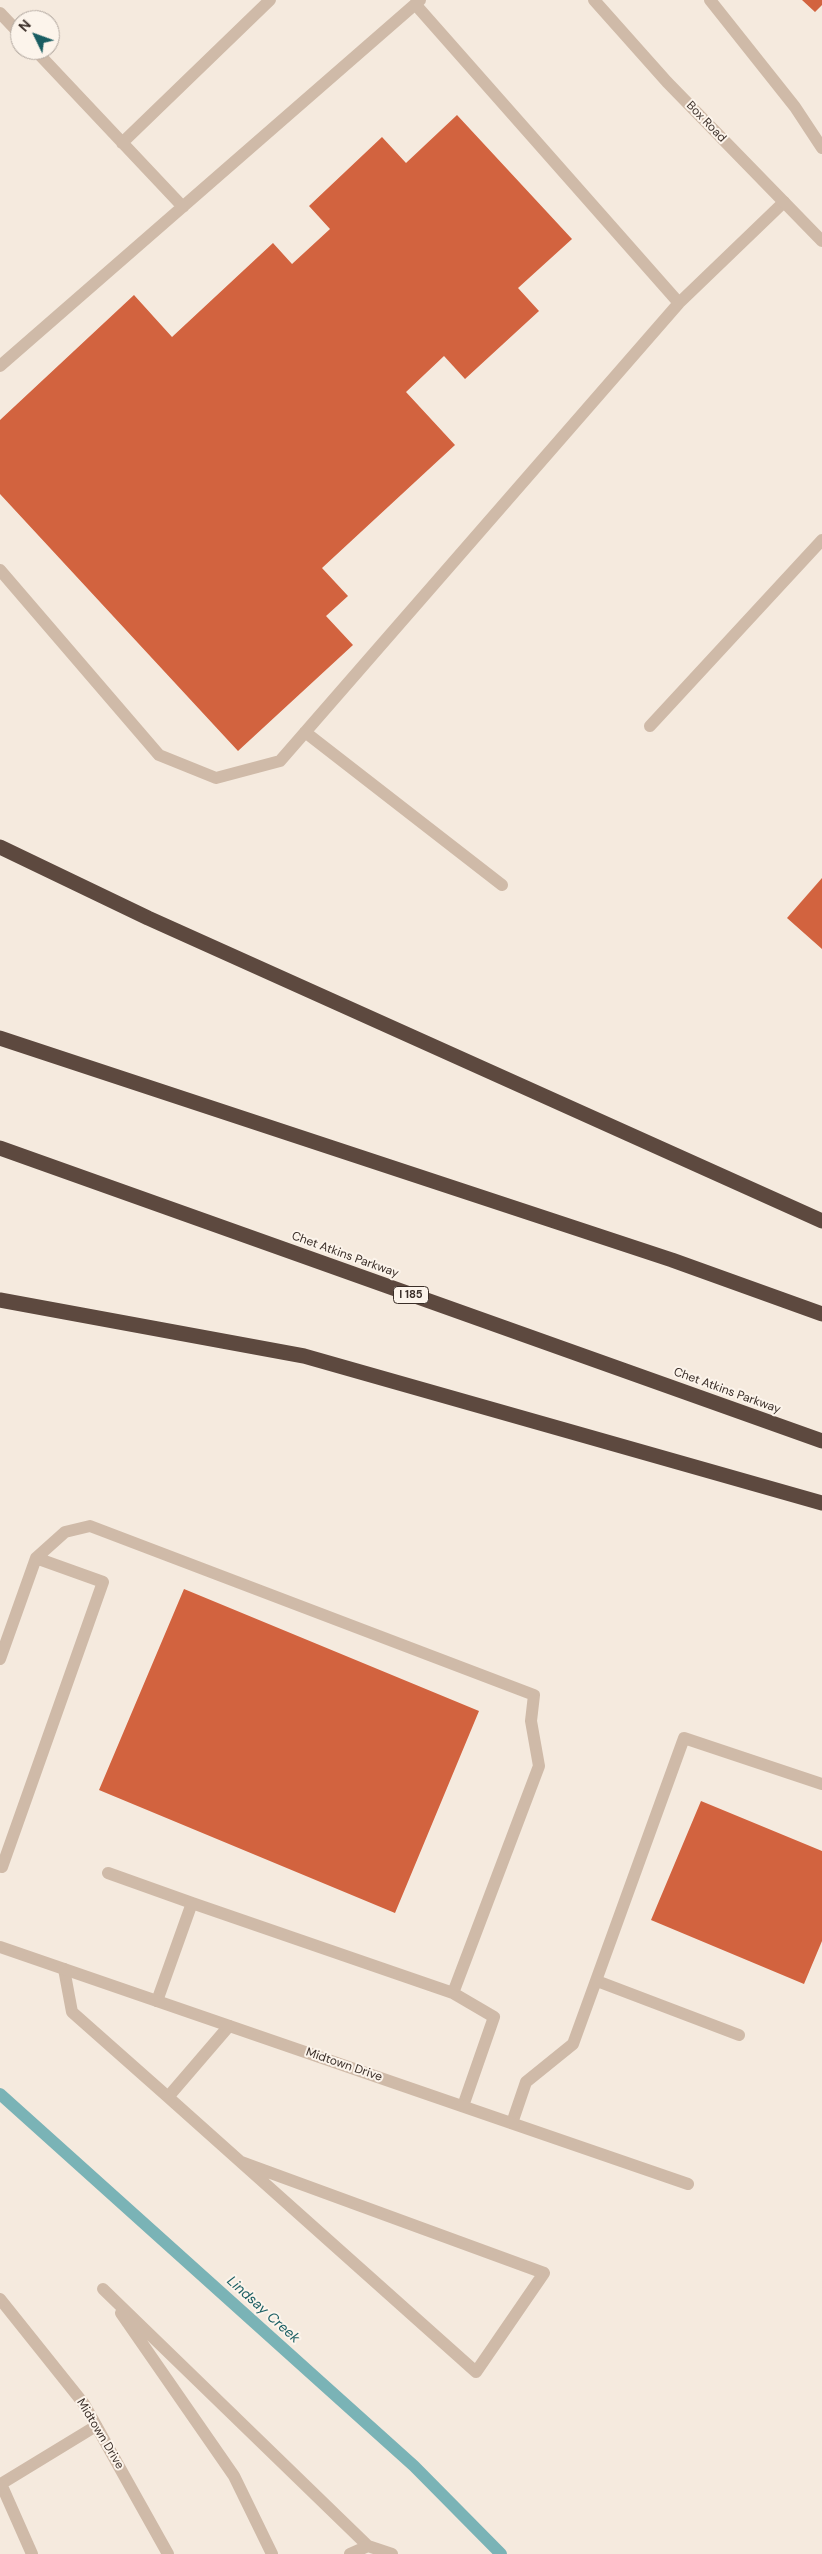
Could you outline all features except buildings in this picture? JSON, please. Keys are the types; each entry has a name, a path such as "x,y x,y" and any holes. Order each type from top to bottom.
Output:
{"highway":[{"path":"0,846 148,918 822,1221"},
{"path":"0,1038 672,1260 822,1314"},
{"name":"Chet Atkins Parkway","path":"0,1148 822,1441"},
{"path":"0,1300 304,1356 822,1503"}],"street":[{"path":"122,143 270,0"},
{"name":"Box Road","path":"594,0 667,82 822,241"},
{"path":"710,0 795,107 822,148"},
{"path":"0,366 417,2 679,303"},
{"path":"0,13 10,24"},
{"path":"44,60 183,207"},
{"path":"0,570 159,755 216,778 280,760 679,303 784,202"},
{"path":"650,726 822,540"},
{"path":"305,732 502,885"},
{"path":"0,1659 36,1558 65,1532 90,1526 534,1694 531,1721 539,1766 453,1993"},
{"path":"0,1866 2,1867 103,1582 36,1558"},
{"path":"512,2123 526,2082 573,2044 684,1738 822,1784"},
{"path":"108,1873 453,1993 494,2017 463,2106"},
{"path":"157,2001 192,1903"},
{"name":"Midtown Drive","path":"0,1947 688,2184"},
{"path":"64,1969 72,2012 476,2372 544,2273 241,2162"},
{"path":"597,1981 740,2035"},
{"path":"168,2097 228,2026"},
{"path":"272,2554 234,2476 103,2289 368,2546 392,2554"},
{"name":"Midtown Drive","path":"0,2299 84,2404 168,2554"},
{"path":"32,2554 1,2484 96,2426"},
{"path":"350,2554 368,2546"}],"waterway":[{"name":"Lindsay Creek","path":"0,2094 414,2466 501,2554"}]}
